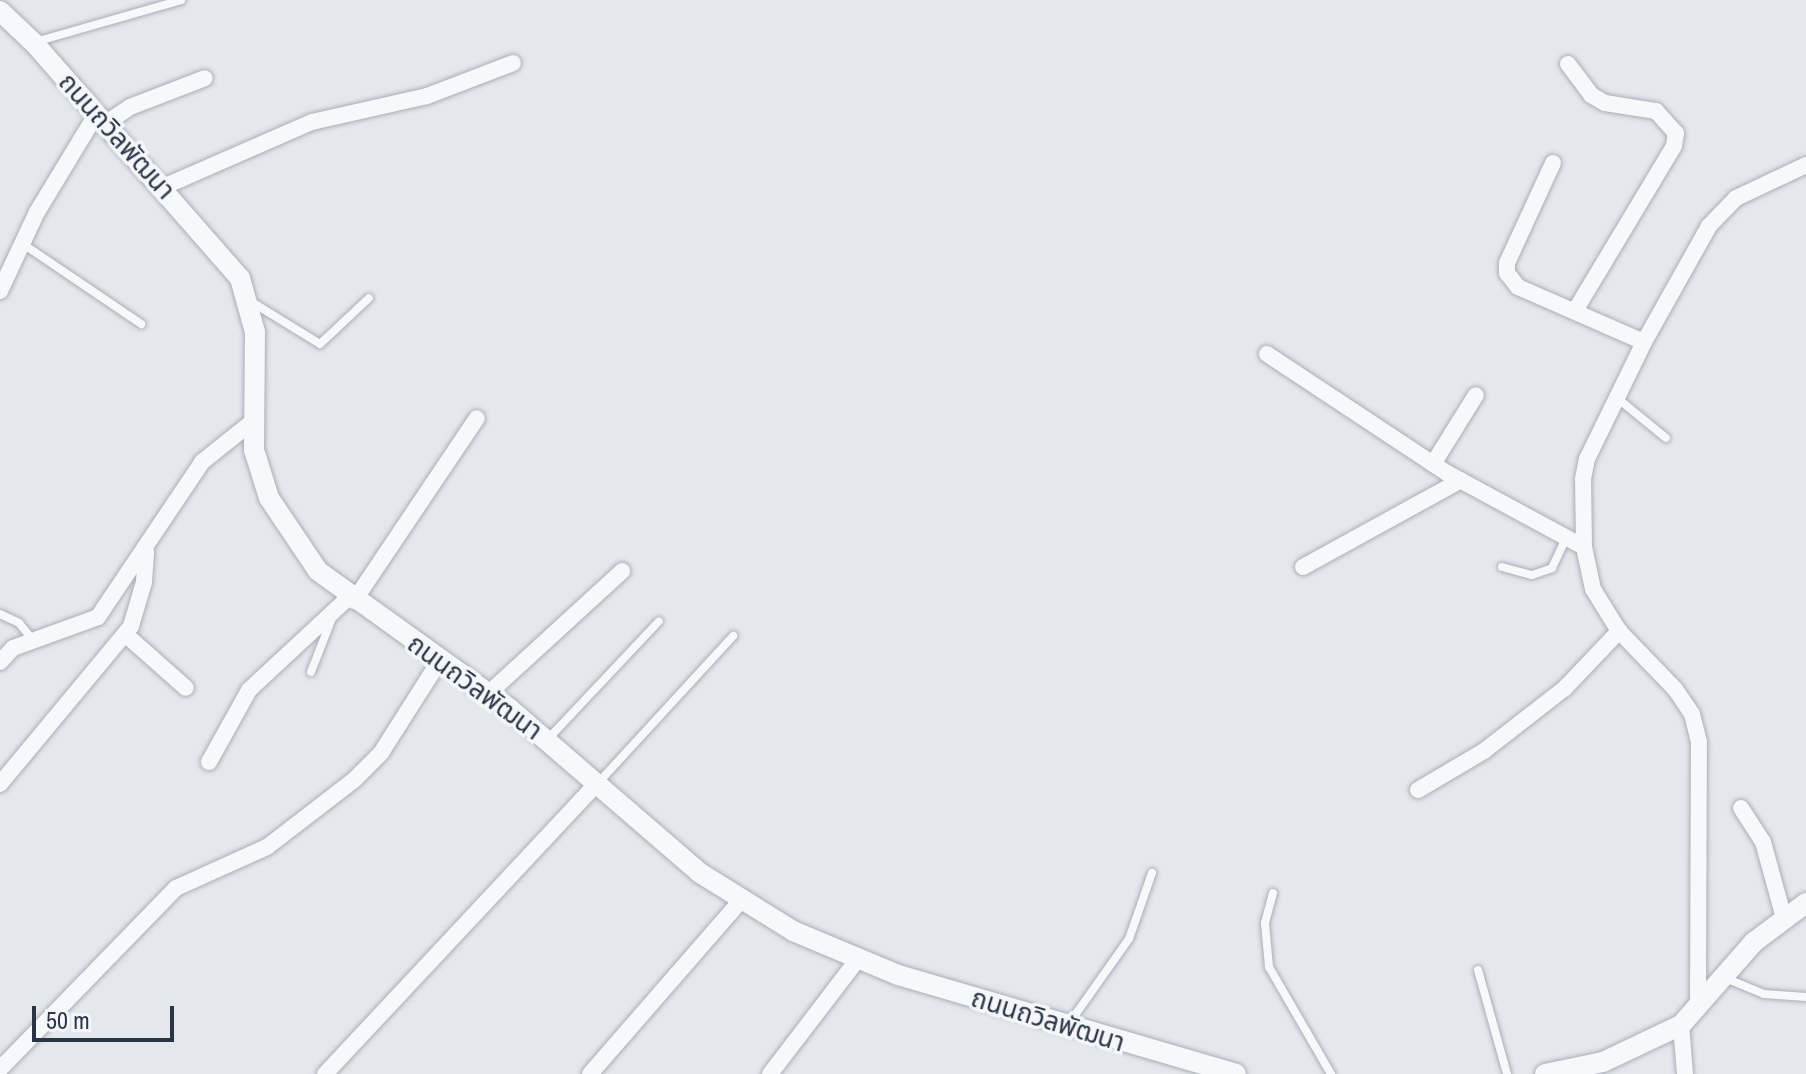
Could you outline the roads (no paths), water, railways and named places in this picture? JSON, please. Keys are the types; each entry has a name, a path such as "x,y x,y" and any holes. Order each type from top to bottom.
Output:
{"street":[{"name":"ถนนถวิลพัฒนา","path":"2,16 34,43 224,256 249,300 255,332 254,450 269,498 292,539 351,599 488,694 547,740 689,865 793,931 858,959 1067,1028 1226,1073"},
{"path":"163,187 312,122 427,96 513,63"},
{"path":"1568,64 1591,95 1605,103 1656,111 1676,133 1674,146 1576,309"},
{"path":"0,291 22,243 101,118 205,78"},
{"path":"1553,163 1507,263 1507,273 1518,287 1576,309 1644,342"},
{"path":"1698,1003 1699,742 1692,714 1675,689 1619,631 1593,589 1584,547 1581,499 1587,459 1644,342 1709,226 1736,198 1806,165"},
{"path":"1267,354 1433,464 1584,547"},
{"path":"1433,464 1476,395"},
{"path":"209,762 249,690 351,599 477,418"},
{"path":"0,662 13,648 98,617 202,462 252,422"},
{"path":"1303,567 1461,480"},
{"path":"0,784 125,634 139,606 146,549"},
{"path":"488,694 622,571"},
{"path":"1418,790 1484,751 1565,688 1619,631"},
{"path":"125,634 186,688"},
{"path":"0,1069 176,888 267,847 354,780 381,753 440,660"},
{"path":"325,1074 595,785"},
{"path":"1741,808 1763,842 1784,918"},
{"path":"590,1074 742,899"},
{"path":"1545,1074 1603,1062 1681,1025 1722,977 1784,918 1806,903"},
{"path":"770,1074 858,959"},
{"path":"1681,1025 1685,1074"}],"lane":[{"path":"34,43 181,0"},
{"path":"22,243 141,324"},
{"path":"249,300 320,344 369,298"},
{"path":"1617,398 1666,438"},
{"path":"1502,567 1532,575 1552,568 1566,537"},
{"path":"0,614 19,623 34,640"},
{"path":"311,672 334,614"},
{"path":"547,740 659,621"},
{"path":"595,785 733,636"},
{"path":"1067,1028 1129,939 1152,873"},
{"path":"1273,893 1265,923 1269,967 1331,1074"},
{"path":"1478,970 1507,1074"},
{"path":"1722,977 1764,994 1806,997"}]}
